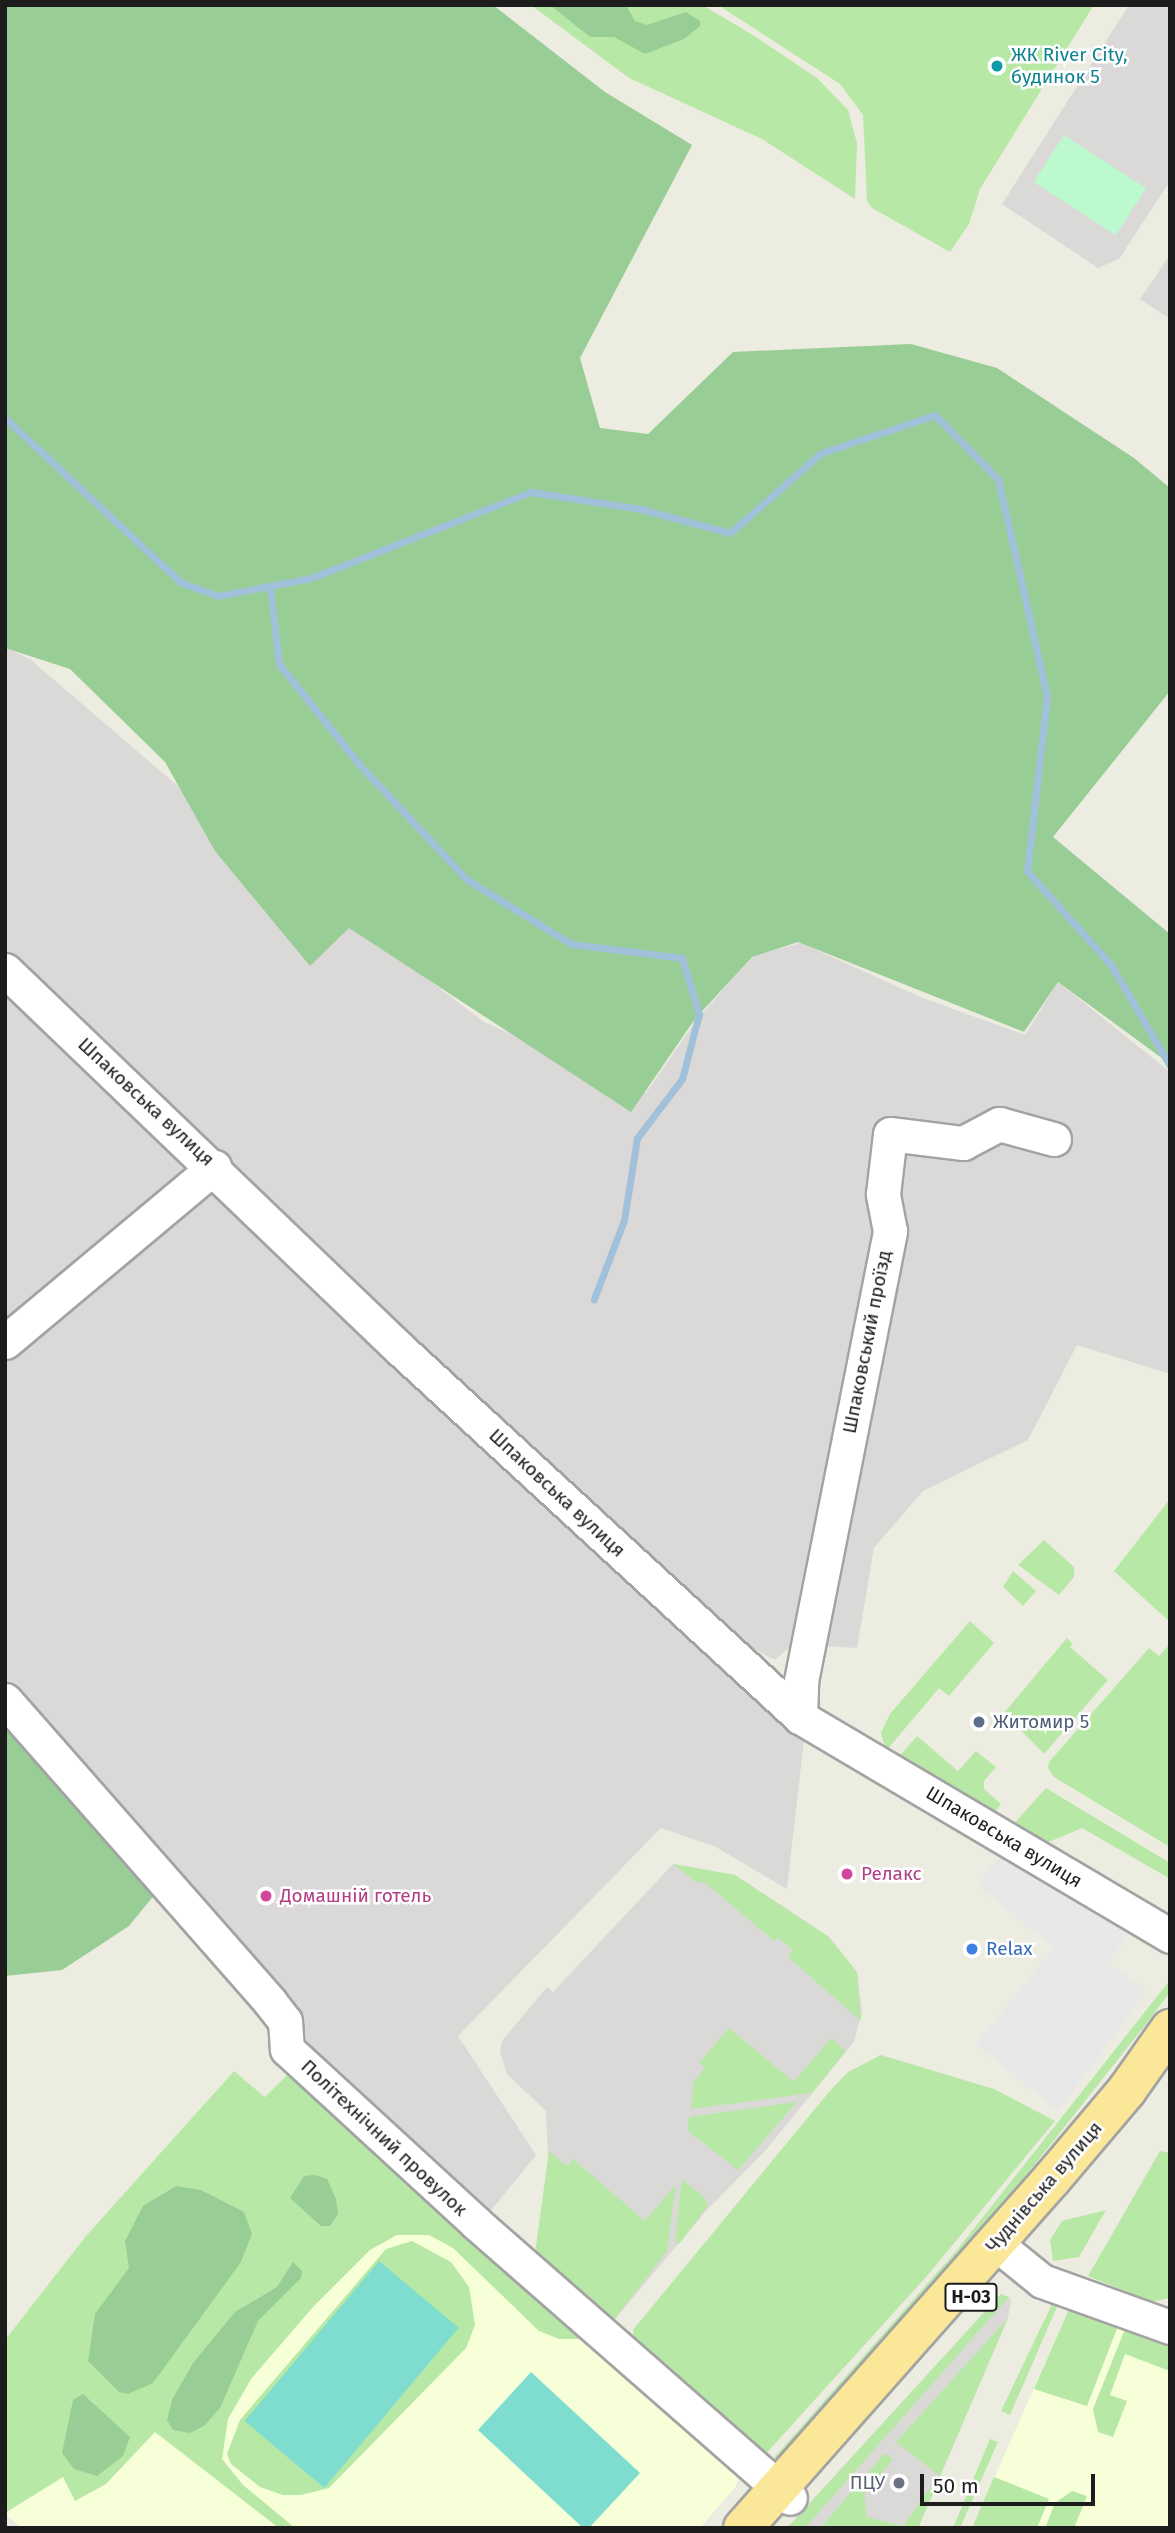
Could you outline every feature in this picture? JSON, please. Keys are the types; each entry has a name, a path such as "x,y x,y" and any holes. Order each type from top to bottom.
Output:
{"main road":[{"name":"Чуднівська вулиця","path":"743,2528 784,2493 1002,2249 1127,2090 1170,2029"},
{"name":"Чуднівська вулиця","path":"1002,2249 1077,2179 1170,2061"},
{"name":"Чуднівська вулиця","path":"764,2528 784,2493"}],"street":[{"name":"Шпаковська вулиця","path":"5,970 214,1167 400,1349 800,1717 1170,1936"},
{"name":"Шпаковський проїзд","path":"800,1717 801,1681 890,1231 883,1194 890,1134 963,1143 999,1124 1054,1139"},
{"path":"5,1342 214,1167"},
{"name":"Політехнічний провулок","path":"5,1700 270,2002 285,2021 287,2049 476,2224 784,2493"},
{"path":"1002,2249 1042,2281 1170,2327"}],"shaded area":[{"path":"1129,5 1170,5 1170,181 1119,259 1098,268 1002,204"},
{"path":"1064,135 1146,188 1116,235 1034,182"},
{"path":"1170,255 1170,319 1140,299"},
{"path":"5,647 31,660 214,817 484,1022 646,1093 695,1022 752,956 801,943 923,998 1025,1035 1058,982 1170,1072 1170,1374 1077,1345 1028,1440 923,1491 874,1548 857,1648 793,1644 775,1660 745,1645 627,1542 203,1141 187,1119 135,1078 5,955"},
{"path":"5,984 804,1740 787,1889 716,1847 661,1828 458,2036 536,2155 488,2214 313,2051 288,2007 5,1683"},
{"path":"1004,1850 1134,1926 1108,1962 1147,1991 1058,2111 976,2044 1054,1948 977,1885"},
{"path":"673,1864 735,1875 829,1937 857,1972 862,2011 854,2042 765,2151 706,2211 615,2319 548,2158 546,2111 507,2074 500,2052 502,2041 547,1987 553,1992"},
{"path":"234,2071 265,2097 287,2075 740,2473 736,2486 700,2528 22,2528 5,2514 5,2340 86,2236"},
{"path":"379,2261 459,2328 324,2488 245,2421"},
{"path":"1001,2294 1011,2300 1008,2318 918,2528 787,2528"},
{"path":"1070,2307 1170,2341 1170,2528 972,2528"},
{"path":"531,2372 640,2473 589,2528 583,2528 478,2430"}],"green space":[{"path":"5,5 493,5 605,92 692,145 580,358 600,428 648,434 733,352 911,344 997,368 1134,458 1170,488 1170,691 1053,837 1170,934 1170,1064 1058,982 1024,1032 798,942 752,957 695,1019 631,1112 349,928 310,966 215,851 165,762 70,669 5,648"},
{"path":"531,5 702,5 753,35 817,78 848,110 857,143 855,199 762,139 629,78"},
{"path":"550,5 626,5 635,21 647,25 686,12 700,21 700,26 684,39 645,54 614,37 590,37"},
{"path":"718,5 1092,5 1092,8 980,189 969,224 950,252 872,208 867,201 863,115 840,84"},
{"path":"1170,1499 1170,1622 1114,1571"},
{"path":"1044,1540 1074,1567 1074,1577 1059,1595 1018,1565"},
{"path":"1013,1571 1036,1591 1023,1606 1003,1587"},
{"path":"970,1621 994,1643 949,1696 939,1688 886,1751 881,1733 890,1714"},
{"path":"1067,1638 1073,1644 1070,1647 1108,1680 1044,1754 1004,1713"},
{"path":"1170,1644 1170,1847 1054,1777 1048,1768 1049,1762 1149,1648 1159,1656"},
{"path":"5,1700 164,1883 129,1926 62,1970 5,1976"},
{"path":"917,1736 958,1771 976,1751 996,1767 984,1781 984,1789 1001,1804 991,1817 896,1760"},
{"path":"1046,1788 1170,1863 1170,1884 1167,1877 1082,1828 1039,1846 1010,1828"},
{"path":"673,1864 735,1875 829,1937 857,1972 861,2021 788,1957 793,1950 778,1938 774,1941 703,1881 699,1884"},
{"path":"1170,1980 1170,1992 1146,2024 956,2264 785,2454 773,2459 957,2250"},
{"path":"729,2028 794,2082 831,2038 846,2051 812,2093 691,2109 693,2083 705,2068 699,2063"},
{"path":"881,2055 994,2089 1055,2121 927,2276 762,2458 634,2345 633,2330 828,2093 848,2072"},
{"path":"234,2071 265,2097 287,2075 591,2339 559,2339 539,2331 453,2248 429,2235 397,2235 370,2250 313,2307 251,2379 228,2419 222,2459 243,2485 295,2528 279,2528 155,2432 106,2484 75,2501 63,2477 5,2513 5,2340 86,2236"},
{"path":"797,2102 738,2170 688,2131 689,2117"},
{"path":"549,2151 567,2166 573,2159 645,2221 676,2184 667,2251 615,2319 610,2321 535,2253"},
{"path":"1160,2151 1170,2153 1170,2298 1152,2302 1088,2276"},
{"path":"315,2175 327,2179 336,2199 338,2214 330,2226 321,2226 290,2198 304,2176"},
{"path":"682,2179 705,2198 708,2206 679,2244 675,2241"},
{"path":"176,2186 201,2190 244,2212 252,2234 241,2262 153,2383 128,2394 119,2392 88,2361 95,2314 129,2268 125,2241 143,2206"},
{"path":"1106,2210 1079,2257 1053,2261 1050,2240 1062,2221"},
{"path":"412,2241 451,2262 469,2287 475,2325 466,2348 329,2488 301,2495 283,2495 260,2487 231,2464 227,2454 240,2420 386,2249"},
{"path":"293,2262 302,2271 301,2278 258,2321 220,2408 204,2426 190,2433 173,2430 167,2420 172,2400 193,2363 235,2312 277,2287"},
{"path":"1001,2294 1009,2297 805,2528 787,2528"},
{"path":"1054,2300 1060,2300 1010,2415 1001,2411"},
{"path":"1070,2307 1120,2321 1087,2406 1034,2389"},
{"path":"1008,2318 940,2476 896,2442"},
{"path":"1127,2324 1170,2341 1170,2371 1125,2354 1110,2395 1127,2401 1113,2437 1098,2432 1093,2409"},
{"path":"83,2394 130,2437 123,2456 97,2476 74,2469 62,2453 73,2400"},
{"path":"990,2439 998,2442 960,2528 953,2528"},
{"path":"885,2453 893,2459 864,2495 867,2517 903,2526 930,2488 934,2491 918,2528 820,2528"},
{"path":"994,2477 1049,2499 1037,2528 972,2528"},
{"path":"1072,2491 1087,2496 1074,2528 1045,2528 1055,2503"}],"waterway":[{"path":"5,418 180,582 218,596 311,578 531,492 641,509 730,533 821,453 935,415 998,479 1047,696 1027,871 1111,965 1170,1066"},
{"path":"270,586 279,664 358,763 466,879 571,944 682,958 699,1014 682,1079 637,1138 624,1220 594,1299"}],"place":[{"name":"ЖК River City, будинок 5","path":"997,66"},
{"name":"Житомир 5","path":"979,1722"},
{"name":"Релакс","path":"847,1874"},
{"name":"Домашній готель","path":"266,1896"},
{"name":"Relax","path":"972,1949"},
{"name":"ПЦУ","path":"899,2483"}]}
